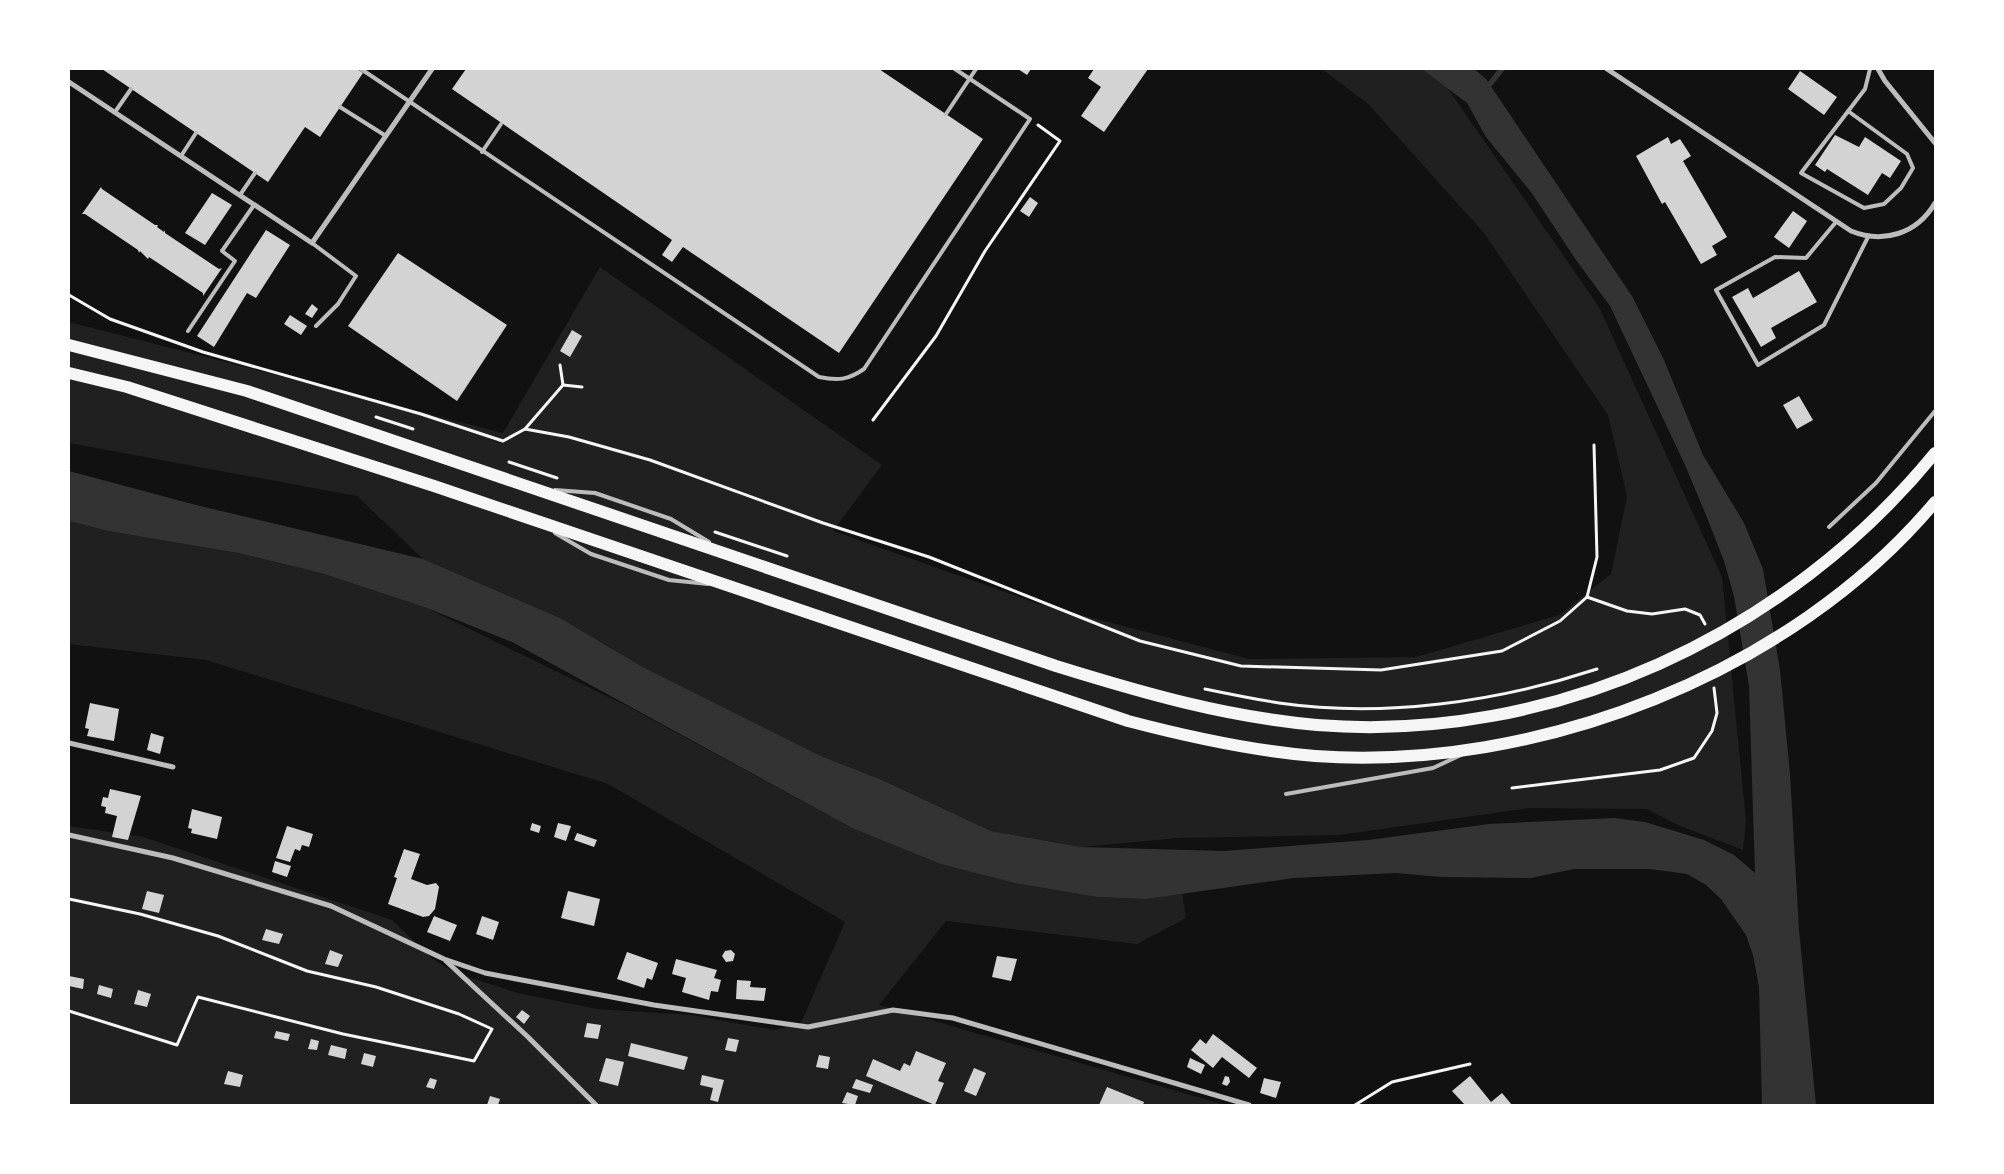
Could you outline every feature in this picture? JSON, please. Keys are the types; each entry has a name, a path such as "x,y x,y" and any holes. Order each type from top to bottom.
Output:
{"main road":[{"path":"69,345 247,391 1047,663 1156,697 1259,718 1319,725 1370,726 1433,723 1494,714 1559,700 1623,679 1675,657 1748,618 1780,598 1824,565 1876,519 1907,487 1935,453"},
{"path":"69,373 127,387 534,520 1128,721 1192,738 1316,756 1381,757 1475,749 1566,730 1631,709 1682,689 1772,640 1831,599 1890,548 1935,502"}],"street":[{"path":"69,82 312,243 432,69"},
{"path":"1607,69 1836,222 1868,238 1883,237 1908,229 1920,222 1935,203"},
{"path":"1878,69 1935,144"},
{"path":"69,743 174,767"},
{"path":"69,835 173,858 331,906 444,959 485,973 654,1005 808,1027 893,1010 953,1018 1249,1105"},
{"path":"444,959 528,1037 596,1105"}],"lane":[{"path":"362,69 482,152 818,377 836,381 849,379 864,369 1030,119 954,69"},
{"path":"946,114 976,69"},
{"path":"1848,111 1907,154 1913,168 1901,188 1884,204 1864,208 1801,174 1848,111 1865,89 1870,69"},
{"path":"115,112 131,88"},
{"path":"340,107 386,136"},
{"path":"482,152 501,124"},
{"path":"181,156 196,133"},
{"path":"240,195 255,173"},
{"path":"188,331 235,261 222,251 254,205"},
{"path":"1836,222 1806,258 1775,257 1716,290 1758,365 1824,325 1868,238"},
{"path":"312,243 356,276 338,304 316,326"},
{"path":"1829,527 1876,483 1935,411"},
{"path":"1286,794 1434,768 1475,749"}],"path":[{"path":"873,420 936,336 985,251 1060,141 1030,119"},
{"path":"69,295 110,320 203,352 421,414 503,441 524,429 563,385 560,364"},
{"path":"563,385 582,387"},
{"path":"374,416 421,432"},
{"path":"524,429 569,437 650,460 824,523 929,557 1140,641 1241,666 1382,670 1502,651 1560,621 1587,596 1597,557 1594,445"},
{"path":"504,460 559,478"},
{"path":"714,531 788,557"},
{"path":"1195,688 1281,703 1361,708 1453,703 1516,692 1600,668"},
{"path":"69,899 140,914 218,936 306,971 385,990 459,1014 492,1028 474,1061 343,1034 198,997 177,1045 69,1011"},
{"path":"1355,1105 1392,1082 1470,1064"}],"shaded area":[{"path":"1322,69 1423,69 1444,83 1599,307 1722,577 1746,821 1743,850 1678,825 1647,809 1529,808 1339,835 1178,838 1081,847 991,831 882,780 821,756 641,666 560,618 423,559 357,496 69,443 69,322 503,433 600,267 882,465 833,531 1036,603 1249,659 1416,657 1559,615 1611,574 1627,496 1608,415 1484,233 1368,104"},
{"path":"1422,69 1474,69 1486,79 1632,296 1664,360 1703,455 1744,523 1763,569 1780,670 1790,774 1799,930 1816,1105 1762,1105 1759,987 1753,955 1746,935 1721,899 1706,885 1687,874 1650,869 1574,869 1531,878 1441,877 1396,873 1294,878 1146,899 1097,897 1015,883 941,864 852,828 512,642 427,608 321,573 238,553 108,531 69,521 69,471 196,505 423,559 560,618 641,666 821,756 882,780 991,831 1081,847 1224,851 1368,840 1489,824 1615,818 1645,822 1704,840 1734,855 1755,873 1749,686 1734,596 1724,561 1706,515 1685,465 1610,306 1576,260 1531,192 1486,137 1467,103"},
{"path":"69,521 108,531 238,553 321,573 427,608 629,707 852,828 1015,883 1097,897 1146,899 1182,893 1186,918 1137,944 946,921 879,1005 1225,1105 69,1105 69,826 143,837 392,920 434,960 456,973 518,993 597,1009 691,1015 774,1030 801,1023 845,922 608,784 206,660 69,644"}],"building":[{"path":"102,69 357,69 363,73 320,137 305,127 268,182"},
{"path":"466,69 879,69 983,139 839,353 683,247 672,262 662,255 672,240 452,89"},
{"path":"1018,69 1031,69 1027,75"},
{"path":"1094,69 1148,69 1104,132 1081,116 1101,87 1088,78"},
{"path":"1800,71 1837,97 1824,115 1788,89"},
{"path":"1835,135 1859,147 1865,137 1901,161 1890,178 1882,173 1868,195 1827,169 1825,172 1815,165"},
{"path":"1668,137 1671,144 1680,139 1691,156 1683,161 1727,237 1712,246 1717,255 1701,264 1665,202 1662,204 1636,156"},
{"path":"101,187 155,225 158,225 157,227 164,232 165,230 165,233 219,269 222,268 203,296 203,293 149,257 148,259 140,251 139,253 138,250 85,214 82,214"},
{"path":"212,193 232,205 205,245 185,233"},
{"path":"1030,197 1038,203 1029,217 1020,211"},
{"path":"1793,211 1807,221 1789,248 1774,237"},
{"path":"266,230 290,245 256,298 247,293 214,347 197,336"},
{"path":"398,253 507,325 457,401 348,326"},
{"path":"1799,271 1817,302 1771,328 1776,338 1761,347 1732,297 1748,288 1753,298"},
{"path":"312,304 318,309 312,318 305,314"},
{"path":"290,315 307,326 301,335 284,324"},
{"path":"572,330 582,336 570,357 560,351"},
{"path":"1799,396 1813,420 1797,429 1783,405"},
{"path":"90,703 119,709 114,741 87,736 89,729 85,728"},
{"path":"151,733 164,737 160,754 147,750"},
{"path":"110,789 141,796 128,840 112,837 117,816 105,813 106,807 101,806 103,797 108,798"},
{"path":"192,809 222,817 217,839 191,833 192,829 188,828"},
{"path":"532,823 541,826 539,833 530,830"},
{"path":"558,823 571,826 566,841 554,837"},
{"path":"287,826 313,834 309,847 302,845 300,851 295,849 290,862 276,858"},
{"path":"577,833 597,840 594,847 574,840"},
{"path":"404,849 420,854 411,879 427,885 436,883 439,887 435,909 429,916 423,917 388,904 397,878 394,877"},
{"path":"275,861 291,866 287,877 272,872"},
{"path":"147,891 164,895 159,913 142,909"},
{"path":"568,891 600,899 594,926 561,918"},
{"path":"434,916 457,925 450,941 427,932"},
{"path":"482,916 499,922 493,940 476,934"},
{"path":"266,929 283,934 279,944 262,940"},
{"path":"330,950 343,955 338,967 325,964"},
{"path":"731,950 735,954 733,961 726,962 722,956 725,951"},
{"path":"627,952 658,963 652,980 647,978 644,988 617,979"},
{"path":"997,956 1017,959 1011,981 992,977"},
{"path":"676,959 717,970 714,978 721,980 718,992 711,991 709,1000 682,992 686,978 672,974"},
{"path":"69,976 84,979 83,989 69,986"},
{"path":"737,980 751,981 750,987 766,988 764,1001 736,999"},
{"path":"99,985 113,989 111,998 97,994"},
{"path":"138,990 151,994 147,1007 134,1004"},
{"path":"522,1010 530,1016 524,1024 516,1017"},
{"path":"587,1023 601,1025 598,1039 584,1037"},
{"path":"276,1031 290,1034 288,1041 274,1038"},
{"path":"1213,1034 1257,1068 1249,1078 1222,1057 1213,1068 1191,1050 1200,1039 1206,1044"},
{"path":"728,1038 739,1040 736,1052 725,1050"},
{"path":"311,1039 319,1041 317,1050 308,1049"},
{"path":"631,1043 688,1057 684,1070 628,1056"},
{"path":"331,1045 347,1049 345,1059 328,1055"},
{"path":"916,1051 946,1063 938,1081 944,1083 935,1105 866,1076 873,1059 900,1071 904,1063 910,1066"},
{"path":"364,1053 376,1056 373,1067 361,1064"},
{"path":"819,1055 830,1057 828,1069 816,1067"},
{"path":"606,1058 624,1062 618,1086 599,1081"},
{"path":"1190,1058 1205,1065 1201,1074 1187,1067"},
{"path":"974,1068 986,1073 976,1096 964,1091"},
{"path":"228,1071 243,1075 240,1087 224,1084"},
{"path":"702,1075 724,1080 718,1102 710,1100 713,1088 700,1085"},
{"path":"1225,1076 1229,1077 1230,1082 1227,1086 1222,1084"},
{"path":"1470,1076 1491,1102 1502,1093 1512,1105 1465,1105 1452,1091"},
{"path":"430,1078 437,1080 434,1089 426,1087"},
{"path":"1264,1078 1281,1082 1276,1098 1260,1093"},
{"path":"856,1079 873,1085 870,1093 852,1088"},
{"path":"1107,1087 1144,1102 1143,1105 1099,1105"},
{"path":"847,1092 858,1096 855,1105 842,1103"},
{"path":"490,1096 500,1099 498,1105 487,1105"}],"waterway":[{"path":"1485,90 1502,69"}]}
